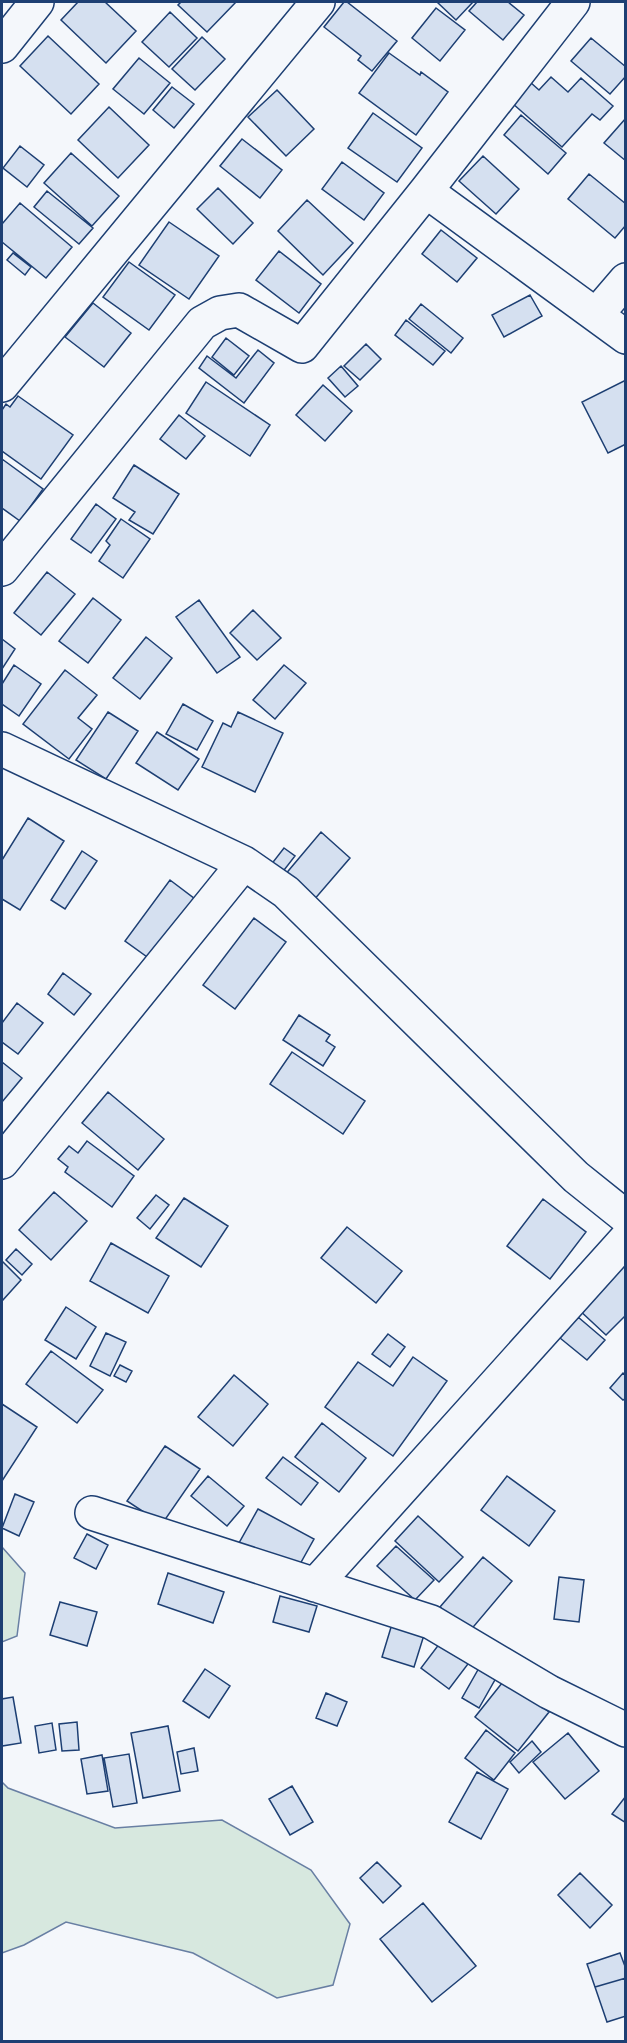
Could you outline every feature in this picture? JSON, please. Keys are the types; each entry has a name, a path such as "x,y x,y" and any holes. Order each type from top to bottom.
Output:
{"street":[{"path":"2,46 37,2"},
{"path":"2,385 318,2"},
{"path":"2,569 202,322 220,313 239,310 302,346 573,2"},
{"path":"426,191 626,337"},
{"path":"596,315 626,280"},
{"path":"5,755 244,862 286,892 576,1177 626,1217"},
{"path":"2,1162 244,862"},
{"path":"315,1585 626,1239"},
{"path":"92,1513 431,1622 549,1692 626,1730"}],"shaded area":[{"path":"2,1547 25,1573 17,1636 2,1642"},
{"path":"2,1782 8,1788 115,1828 222,1820 311,1870 350,1924 333,1985 277,1998 193,1953 66,1922 24,1945 2,1953"}],"building":[{"path":"78,2 105,2 136,31 106,63 61,20"},
{"path":"181,2 236,2 207,32 178,5"},
{"path":"344,2 397,41 372,71 358,60 361,56 324,27"},
{"path":"437,2 473,2 456,20"},
{"path":"477,2 508,2 524,15 503,40 469,11"},
{"path":"436,8 465,30 440,61 412,38"},
{"path":"170,12 197,38 169,67 142,42"},
{"path":"48,36 99,84 71,114 20,66"},
{"path":"202,37 225,59 195,90 172,69"},
{"path":"591,38 626,67 626,76 610,94 571,61"},
{"path":"389,53 448,92 416,135 359,93"},
{"path":"139,58 170,83 144,114 113,89"},
{"path":"551,77 568,92 581,78 613,106 600,120 592,114 562,147 512,103 530,82 539,90"},
{"path":"172,87 194,104 174,128 153,110"},
{"path":"277,90 314,129 286,156 248,117"},
{"path":"109,107 149,145 118,178 78,140"},
{"path":"373,113 422,148 397,182 348,148"},
{"path":"521,115 566,153 548,174 504,135"},
{"path":"626,118 626,161 604,143"},
{"path":"242,139 282,170 260,198 220,166"},
{"path":"20,146 44,165 27,187 3,168"},
{"path":"71,153 119,196 92,226 44,183"},
{"path":"483,156 519,189 496,214 459,181"},
{"path":"342,162 384,193 364,220 322,189"},
{"path":"589,174 626,204 626,225 615,238 568,199"},
{"path":"218,188 253,223 233,244 197,209"},
{"path":"47,191 93,228 79,244 34,207"},
{"path":"307,200 353,243 323,275 278,231"},
{"path":"20,203 72,247 46,278 2,242 2,224"},
{"path":"169,222 219,256 189,299 139,265"},
{"path":"441,230 477,258 457,282 422,254"},
{"path":"279,251 321,284 299,313 256,280"},
{"path":"13,253 31,267 25,275 7,260"},
{"path":"129,262 175,295 149,330 103,297"},
{"path":"530,295 542,316 504,337 492,315"},
{"path":"93,303 131,333 104,367 65,337"},
{"path":"421,304 463,338 451,353 409,319"},
{"path":"406,320 445,351 433,365 395,335"},
{"path":"226,338 249,356 234,375 212,357"},
{"path":"366,344 381,359 360,380 344,366"},
{"path":"258,350 274,363 244,403 199,368 207,356 236,378"},
{"path":"341,366 358,386 345,397 328,378"},
{"path":"626,380 626,444 608,453 582,402"},
{"path":"206,382 270,425 250,456 186,413"},
{"path":"323,385 352,411 325,441 296,415"},
{"path":"18,396 73,435 41,479 2,451 2,410 6,404 10,407"},
{"path":"179,415 205,436 186,459 160,439"},
{"path":"2,459 43,489 20,521 2,508"},
{"path":"134,465 179,494 153,534 129,520 135,512 113,498"},
{"path":"96,504 116,519 91,553 71,539"},
{"path":"121,519 150,539 123,578 99,561 110,545 106,541"},
{"path":"47,572 75,594 41,635 14,613"},
{"path":"93,598 121,620 88,663 59,641"},
{"path":"199,600 240,657 217,673 176,617"},
{"path":"253,610 281,638 257,660 230,633"},
{"path":"146,637 172,658 140,699 113,678"},
{"path":"2,639 15,649 2,669"},
{"path":"14,665 41,684 19,716 2,704 2,684"},
{"path":"284,665 306,683 275,719 253,700"},
{"path":"65,670 97,695 78,718 92,729 69,759 23,724"},
{"path":"183,704 213,721 197,750 166,734"},
{"path":"108,712 138,731 106,779 76,760"},
{"path":"238,712 283,733 255,792 202,767 223,723 231,727"},
{"path":"157,732 199,759 178,790 136,763"},
{"path":"28,818 64,841 20,910 2,899 2,860"},
{"path":"321,832 350,858 313,901 284,876"},
{"path":"284,848 295,856 281,874 270,866"},
{"path":"82,851 97,861 65,909 51,900"},
{"path":"170,880 195,899 150,959 125,941"},
{"path":"254,918 286,942 235,1009 203,985"},
{"path":"63,973 91,994 74,1015 48,994"},
{"path":"17,1003 43,1023 18,1054 2,1042 2,1023"},
{"path":"299,1015 330,1035 326,1041 335,1047 323,1066 283,1040"},
{"path":"292,1052 365,1101 343,1134 270,1084"},
{"path":"2,1062 22,1078 2,1102"},
{"path":"108,1092 164,1139 138,1170 82,1123"},
{"path":"87,1141 134,1176 112,1207 65,1172 68,1167 58,1159 69,1146 78,1153"},
{"path":"54,1192 87,1221 51,1260 19,1230"},
{"path":"156,1195 169,1205 150,1229 137,1218"},
{"path":"184,1198 228,1226 201,1267 156,1238"},
{"path":"543,1199 586,1232 550,1279 507,1246"},
{"path":"347,1227 402,1271 376,1303 321,1258"},
{"path":"111,1243 169,1276 148,1313 90,1281"},
{"path":"16,1249 32,1264 22,1275 6,1260"},
{"path":"625,1258 626,1315 606,1335 577,1308"},
{"path":"2,1261 21,1280 2,1301"},
{"path":"66,1307 96,1327 76,1359 45,1340"},
{"path":"578,1317 605,1340 587,1360 560,1338"},
{"path":"106,1333 126,1342 110,1376 90,1366"},
{"path":"388,1334 405,1347 390,1367 372,1354"},
{"path":"51,1351 103,1390 77,1423 26,1384"},
{"path":"413,1357 447,1381 393,1456 325,1407 358,1362 393,1386"},
{"path":"120,1365 132,1371 126,1382 114,1376"},
{"path":"623,1373 626,1376 626,1398 623,1400 610,1388"},
{"path":"234,1375 268,1404 233,1446 198,1417"},
{"path":"2,1404 37,1427 2,1481"},
{"path":"322,1423 366,1458 339,1492 295,1457"},
{"path":"165,1446 200,1469 162,1524 127,1501"},
{"path":"283,1457 318,1483 301,1505 266,1478"},
{"path":"208,1476 244,1506 227,1526 191,1496"},
{"path":"507,1476 555,1511 529,1546 481,1510"},
{"path":"15,1494 34,1502 19,1536 2,1528"},
{"path":"258,1509 314,1539 295,1573 239,1543"},
{"path":"418,1516 463,1557 439,1582 395,1541"},
{"path":"87,1534 108,1545 96,1569 74,1558"},
{"path":"396,1546 434,1580 415,1600 377,1566"},
{"path":"483,1557 512,1581 469,1632 440,1607"},
{"path":"168,1573 224,1592 213,1623 158,1604"},
{"path":"559,1577 584,1580 579,1622 554,1619"},
{"path":"280,1596 317,1606 309,1632 273,1622"},
{"path":"60,1602 97,1612 87,1646 50,1635"},
{"path":"392,1624 424,1635 414,1667 382,1657"},
{"path":"443,1639 471,1660 449,1689 421,1668"},
{"path":"479,1668 496,1678 479,1708 462,1698"},
{"path":"205,1669 230,1686 209,1718 183,1701"},
{"path":"506,1678 549,1712 518,1751 475,1717"},
{"path":"326,1693 347,1702 337,1726 316,1718"},
{"path":"13,1697 21,1743 2,1746 2,1699"},
{"path":"77,1722 79,1750 62,1751 59,1724"},
{"path":"52,1723 56,1750 39,1753 35,1726"},
{"path":"168,1726 180,1791 143,1798 131,1733"},
{"path":"486,1730 515,1753 494,1780 465,1758"},
{"path":"568,1733 599,1771 565,1799 533,1762"},
{"path":"532,1741 541,1752 519,1773 510,1762"},
{"path":"194,1748 198,1771 181,1774 177,1752"},
{"path":"129,1754 137,1803 113,1807 104,1758"},
{"path":"102,1755 108,1791 87,1794 81,1759"},
{"path":"477,1772 508,1789 481,1839 449,1822"},
{"path":"292,1786 313,1822 290,1835 269,1799"},
{"path":"626,1796 626,1823 612,1814"},
{"path":"377,1862 401,1886 383,1903 360,1878"},
{"path":"580,1873 612,1905 590,1928 558,1895"},
{"path":"423,1903 476,1966 432,2002 380,1939"},
{"path":"620,1953 626,1969 626,1978 595,1987 587,1964"},
{"path":"626,1978 626,2016 607,2022 595,1987"}]}
